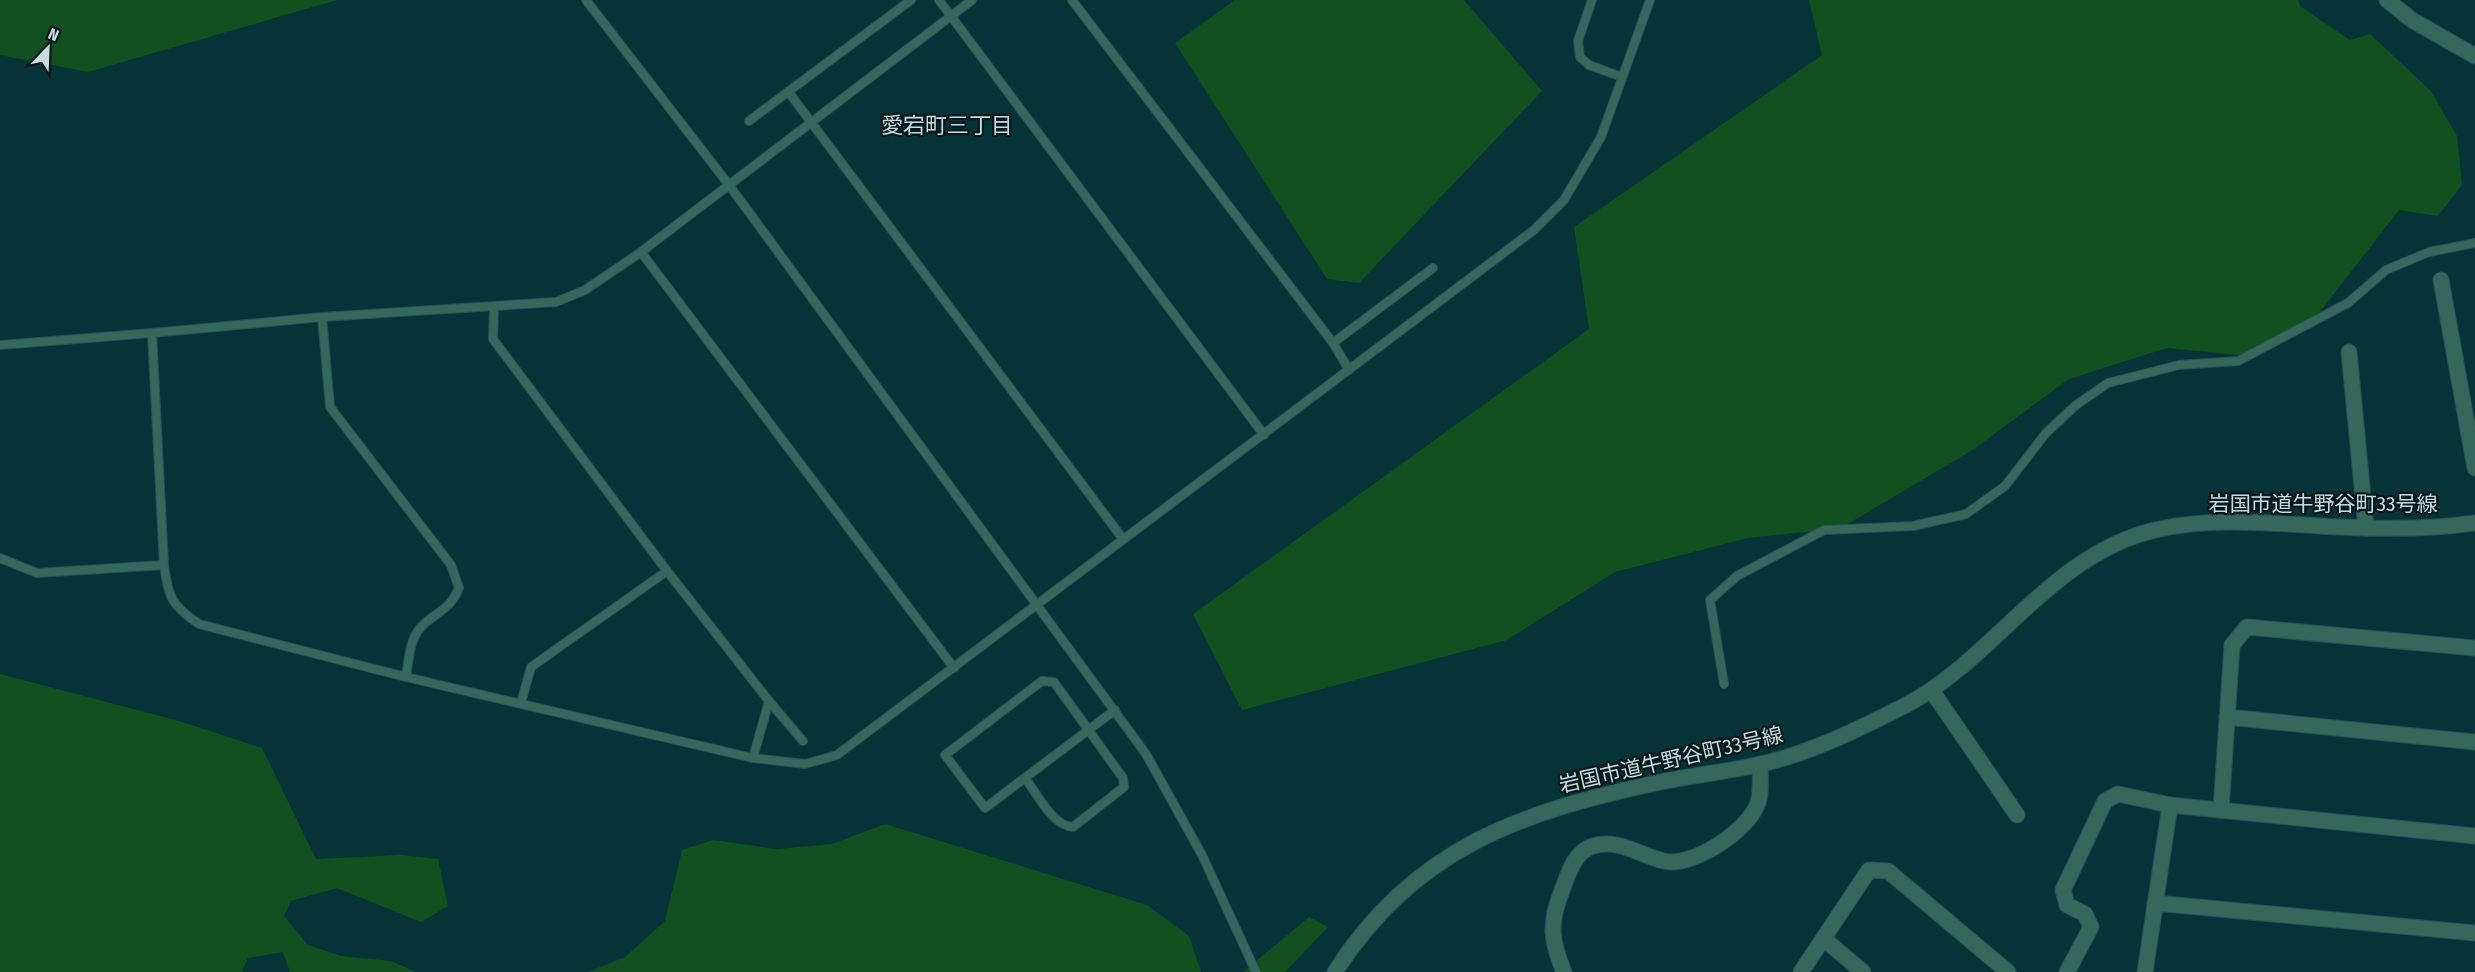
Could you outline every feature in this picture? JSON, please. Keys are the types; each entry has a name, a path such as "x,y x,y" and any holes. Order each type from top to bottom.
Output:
{"street":[{"path":"2387,0 2412,20 2475,56"},
{"path":"2441,280 2475,468"},
{"path":"2349,352 2366,528"},
{"name":"岩国市道牛野谷町33号線","path":"1335,972 1372,923 1402,892 1470,843 1497,830 1561,806 1658,783 1760,765 1868,725 1932,692 2023,609 2075,568 2108,548 2155,530 2222,522 2366,528 2475,523"},
{"path":"2221,810 2232,645 2247,627 2475,648"},
{"path":"1932,692 2016,815"},
{"path":"2227,717 2475,742"},
{"path":"1564,972 1554,948 1552,916 1574,861 1581,852 1592,846 1617,845 1666,862 1696,856 1721,844 1751,819 1759,802 1760,765"},
{"path":"2067,972 2091,927 2085,914 2067,905 2063,890 2105,801 2118,794 2170,805 2475,836"},
{"path":"2145,972 2170,805"},
{"path":"1801,972 1869,870 1888,871 2008,972"},
{"path":"2155,903 2475,933"},
{"path":"1824,939 1863,972"}],"lane":[{"path":"586,0 729,185 1038,603 1146,754 1202,855 1255,970"},
{"path":"749,121 789,94 911,0"},
{"path":"939,0 1264,435"},
{"path":"0,345 322,317 556,302 585,290 641,252 972,0"},
{"path":"1072,0 1333,343 1349,369"},
{"path":"1592,0 1578,41 1580,57 1589,64 1622,77"},
{"path":"152,333 164,565 168,593 180,612 200,624 406,677 753,758 805,764 837,754 1534,230 1564,200 1601,137 1650,0"},
{"path":"789,94 1123,539"},
{"path":"1725,684 1710,600 1737,576 1824,530 1913,526 1966,514 2005,486 2046,433 2076,405 2108,383 2179,365 2238,361 2348,303 2386,270 2429,252 2475,243"},
{"path":"641,252 954,668"},
{"path":"1333,343 1433,268"},
{"path":"494,307 493,339 667,571 803,741"},
{"path":"322,317 330,406 451,565 459,588 452,604 422,625 411,644 406,677"},
{"path":"0,558 37,573 164,565"},
{"path":"521,703 531,667 667,571"},
{"path":"1025,778 1058,822 1066,827 1073,827 1124,788 1123,778 1088,730 1054,682 1042,681 945,754 985,808 1088,730 1115,710"},
{"path":"753,758 769,701"}],"green space":[{"path":"0,0 337,0 88,72 0,55"},
{"path":"1235,0 1464,0 1542,91 1359,283 1327,279 1175,43"},
{"path":"1809,0 2298,0 2300,6 2350,40 2370,34 2431,91 2457,136 2462,185 2438,216 2399,210 2305,331 2240,355 2167,348 2069,379 1971,451 1841,528 1748,538 1615,572 1507,640 1242,710 1193,614 1589,329 1574,227 1822,55"},
{"path":"0,674 179,721 262,748 316,859 400,855 438,859 448,906 421,922 337,888 291,901 284,916 308,945 341,956 391,961 416,972 290,972 283,952 248,958 242,972 0,972"},
{"path":"885,824 1147,905 1189,936 1201,972 588,972 625,957 665,921 682,850 713,840 777,849 832,844"},
{"path":"1309,917 1328,927 1285,972 1243,972"}],"district":[{"name":"愛宕町三丁目","path":"947,125"}]}
